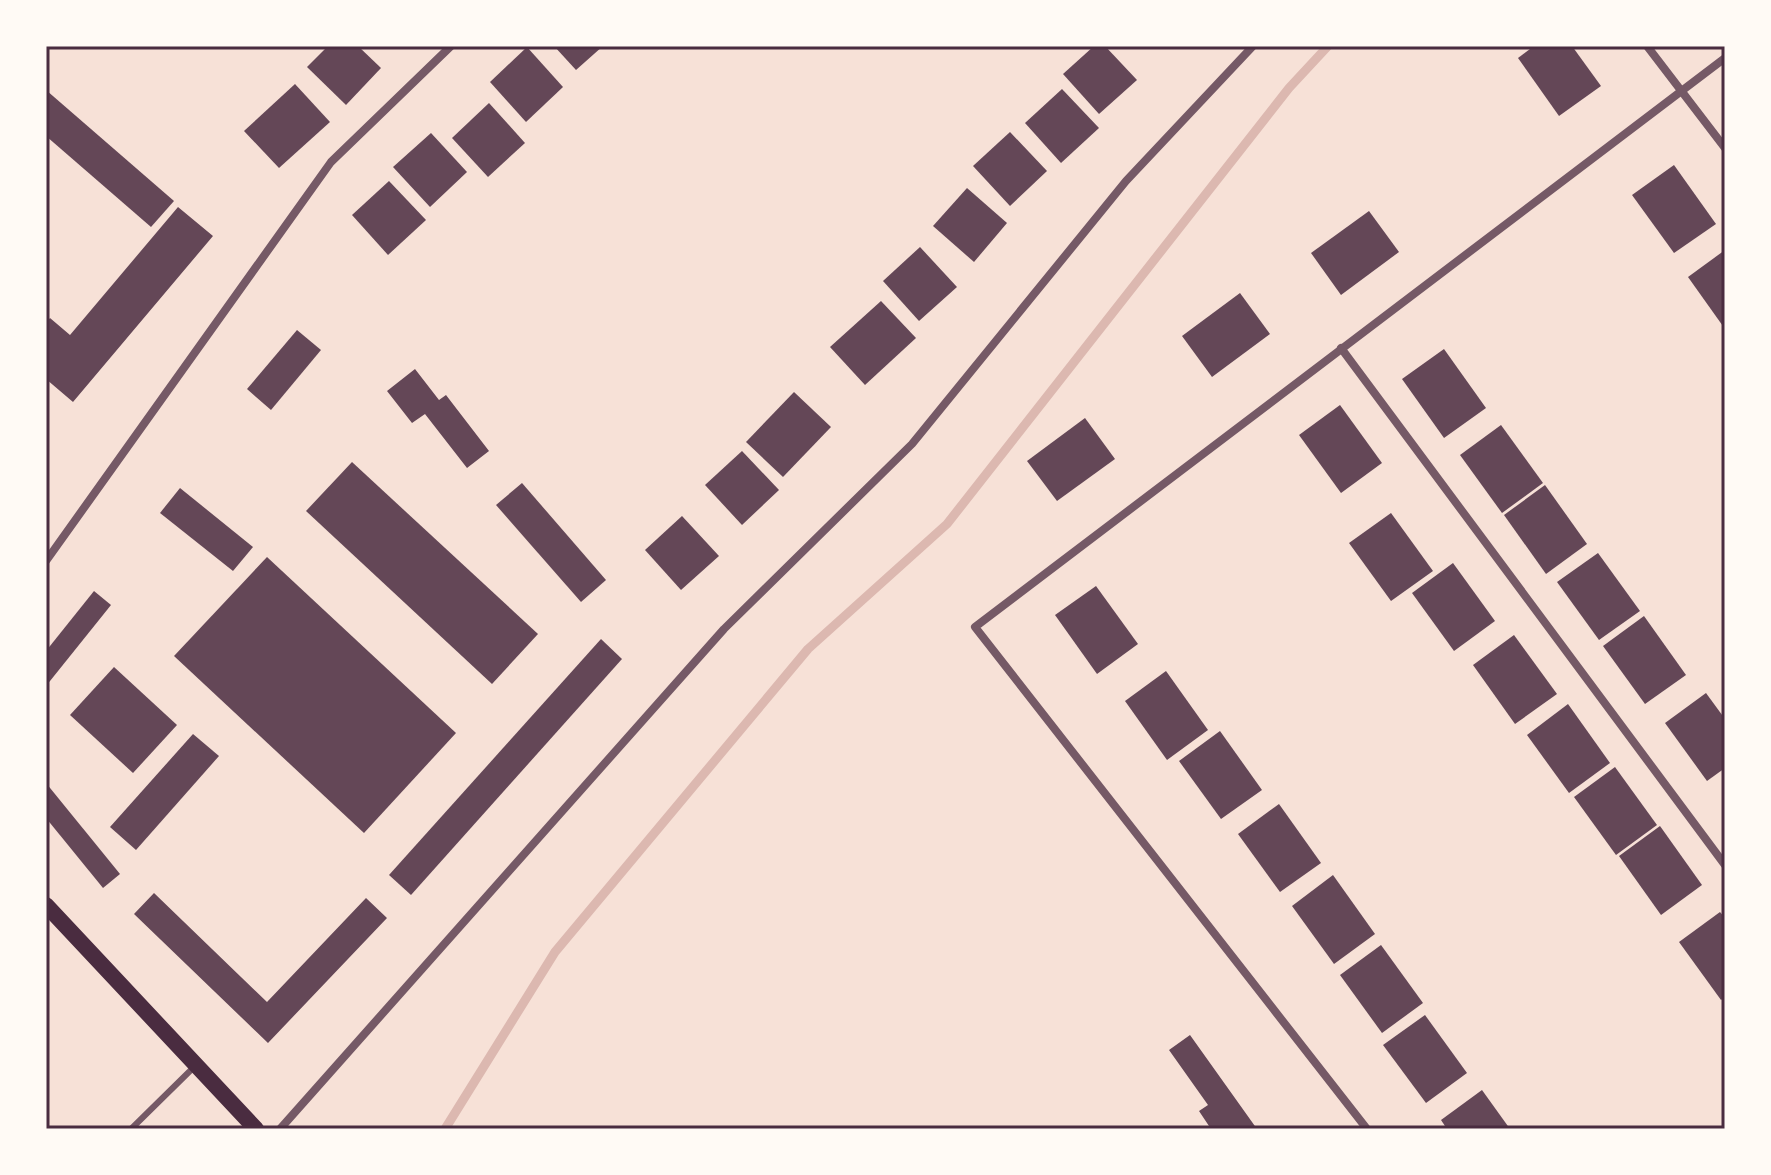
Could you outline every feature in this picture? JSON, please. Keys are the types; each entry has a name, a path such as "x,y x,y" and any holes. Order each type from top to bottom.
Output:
{"main road":[{"path":"46,905 256,1129"}],"street":[{"path":"46,561 331,162 451,46"},
{"path":"280,1129 724,629 912,444 1126,181 1253,46"},
{"path":"1647,46 1725,148"},
{"path":"1367,1129 975,627 1725,58"},
{"path":"1341,348 1725,865"}],"lane":[{"path":"131,1129 196,1065"}],"building":[{"path":"328,46 358,46 381,68 346,105 307,67"},
{"path":"554,46 603,46 576,70"},
{"path":"1094,46 1105,46 1137,80 1099,114 1063,74"},
{"path":"1534,46 1572,46 1601,86 1559,116 1518,58"},
{"path":"527,47 563,87 526,122 490,82"},
{"path":"295,84 330,122 279,168 244,131"},
{"path":"1062,89 1099,128 1061,163 1025,123"},
{"path":"46,90 174,201 151,227 46,136"},
{"path":"489,103 525,143 488,177 452,138"},
{"path":"1010,132 1047,171 1010,206 973,166"},
{"path":"431,133 467,172 430,207 393,167"},
{"path":"1674,165 1716,224 1674,253 1632,195"},
{"path":"389,181 426,220 388,255 352,215"},
{"path":"967,188 1007,223 974,262 933,226"},
{"path":"178,207 213,236 73,402 46,379 46,323 50,318 70,335"},
{"path":"1369,211 1399,252 1341,295 1311,253"},
{"path":"920,247 957,287 919,321 883,281"},
{"path":"1725,250 1725,329 1688,277"},
{"path":"1240,293 1270,334 1212,377 1182,336"},
{"path":"881,301 916,338 865,385 830,347"},
{"path":"297,330 321,350 271,410 247,389"},
{"path":"1444,349 1486,408 1444,438 1402,379"},
{"path":"415,369 439,400 446,395 489,451 467,468 425,414 412,423 387,391"},
{"path":"794,392 831,427 783,477 746,442"},
{"path":"1340,405 1382,463 1341,493 1299,435"},
{"path":"1085,418 1115,459 1057,501 1027,461"},
{"path":"1501,425 1543,483 1502,513 1460,455"},
{"path":"742,451 779,490 742,525 705,485"},
{"path":"352,462 538,634 492,684 306,511"},
{"path":"522,483 606,580 581,602 496,505"},
{"path":"1545,485 1587,544 1546,574 1504,515"},
{"path":"180,488 253,547 233,571 160,513"},
{"path":"1391,513 1433,571 1391,601 1349,543"},
{"path":"682,516 719,556 681,590 645,550"},
{"path":"1598,553 1640,611 1599,640 1557,582"},
{"path":"267,557 456,733 364,833 174,656"},
{"path":"1453,563 1495,621 1454,651 1412,593"},
{"path":"1096,586 1138,644 1097,674 1055,615"},
{"path":"94,591 111,605 46,686 46,651"},
{"path":"1644,616 1686,675 1645,704 1603,646"},
{"path":"1514,635 1557,694 1515,724 1473,665"},
{"path":"601,639 622,659 411,895 389,875"},
{"path":"114,667 177,725 133,773 70,715"},
{"path":"1166,671 1208,730 1167,760 1125,701"},
{"path":"1706,693 1725,719 1725,768 1707,781 1665,723"},
{"path":"1568,704 1610,763 1569,793 1527,735"},
{"path":"1220,731 1262,790 1221,819 1179,761"},
{"path":"193,734 219,756 136,850 110,827"},
{"path":"1615,767 1657,825 1616,855 1574,797"},
{"path":"46,783 120,874 103,888 46,818"},
{"path":"1279,804 1321,863 1280,892 1238,834"},
{"path":"1660,826 1702,885 1661,915 1619,856"},
{"path":"1333,875 1375,934 1334,964 1292,906"},
{"path":"154,893 267,1002 366,898 387,918 268,1043 134,914"},
{"path":"1720,912 1725,918 1725,997 1721,1000 1679,942"},
{"path":"1381,945 1423,1003 1382,1033 1340,975"},
{"path":"1425,1015 1467,1073 1426,1103 1383,1045"},
{"path":"1190,1035 1257,1129 1211,1129 1199,1111 1208,1105 1169,1050"},
{"path":"1482,1090 1510,1129 1447,1129 1441,1120"}],"waterway":[{"path":"445,1129 555,952 808,649 947,524 1289,88 1328,46"}]}
